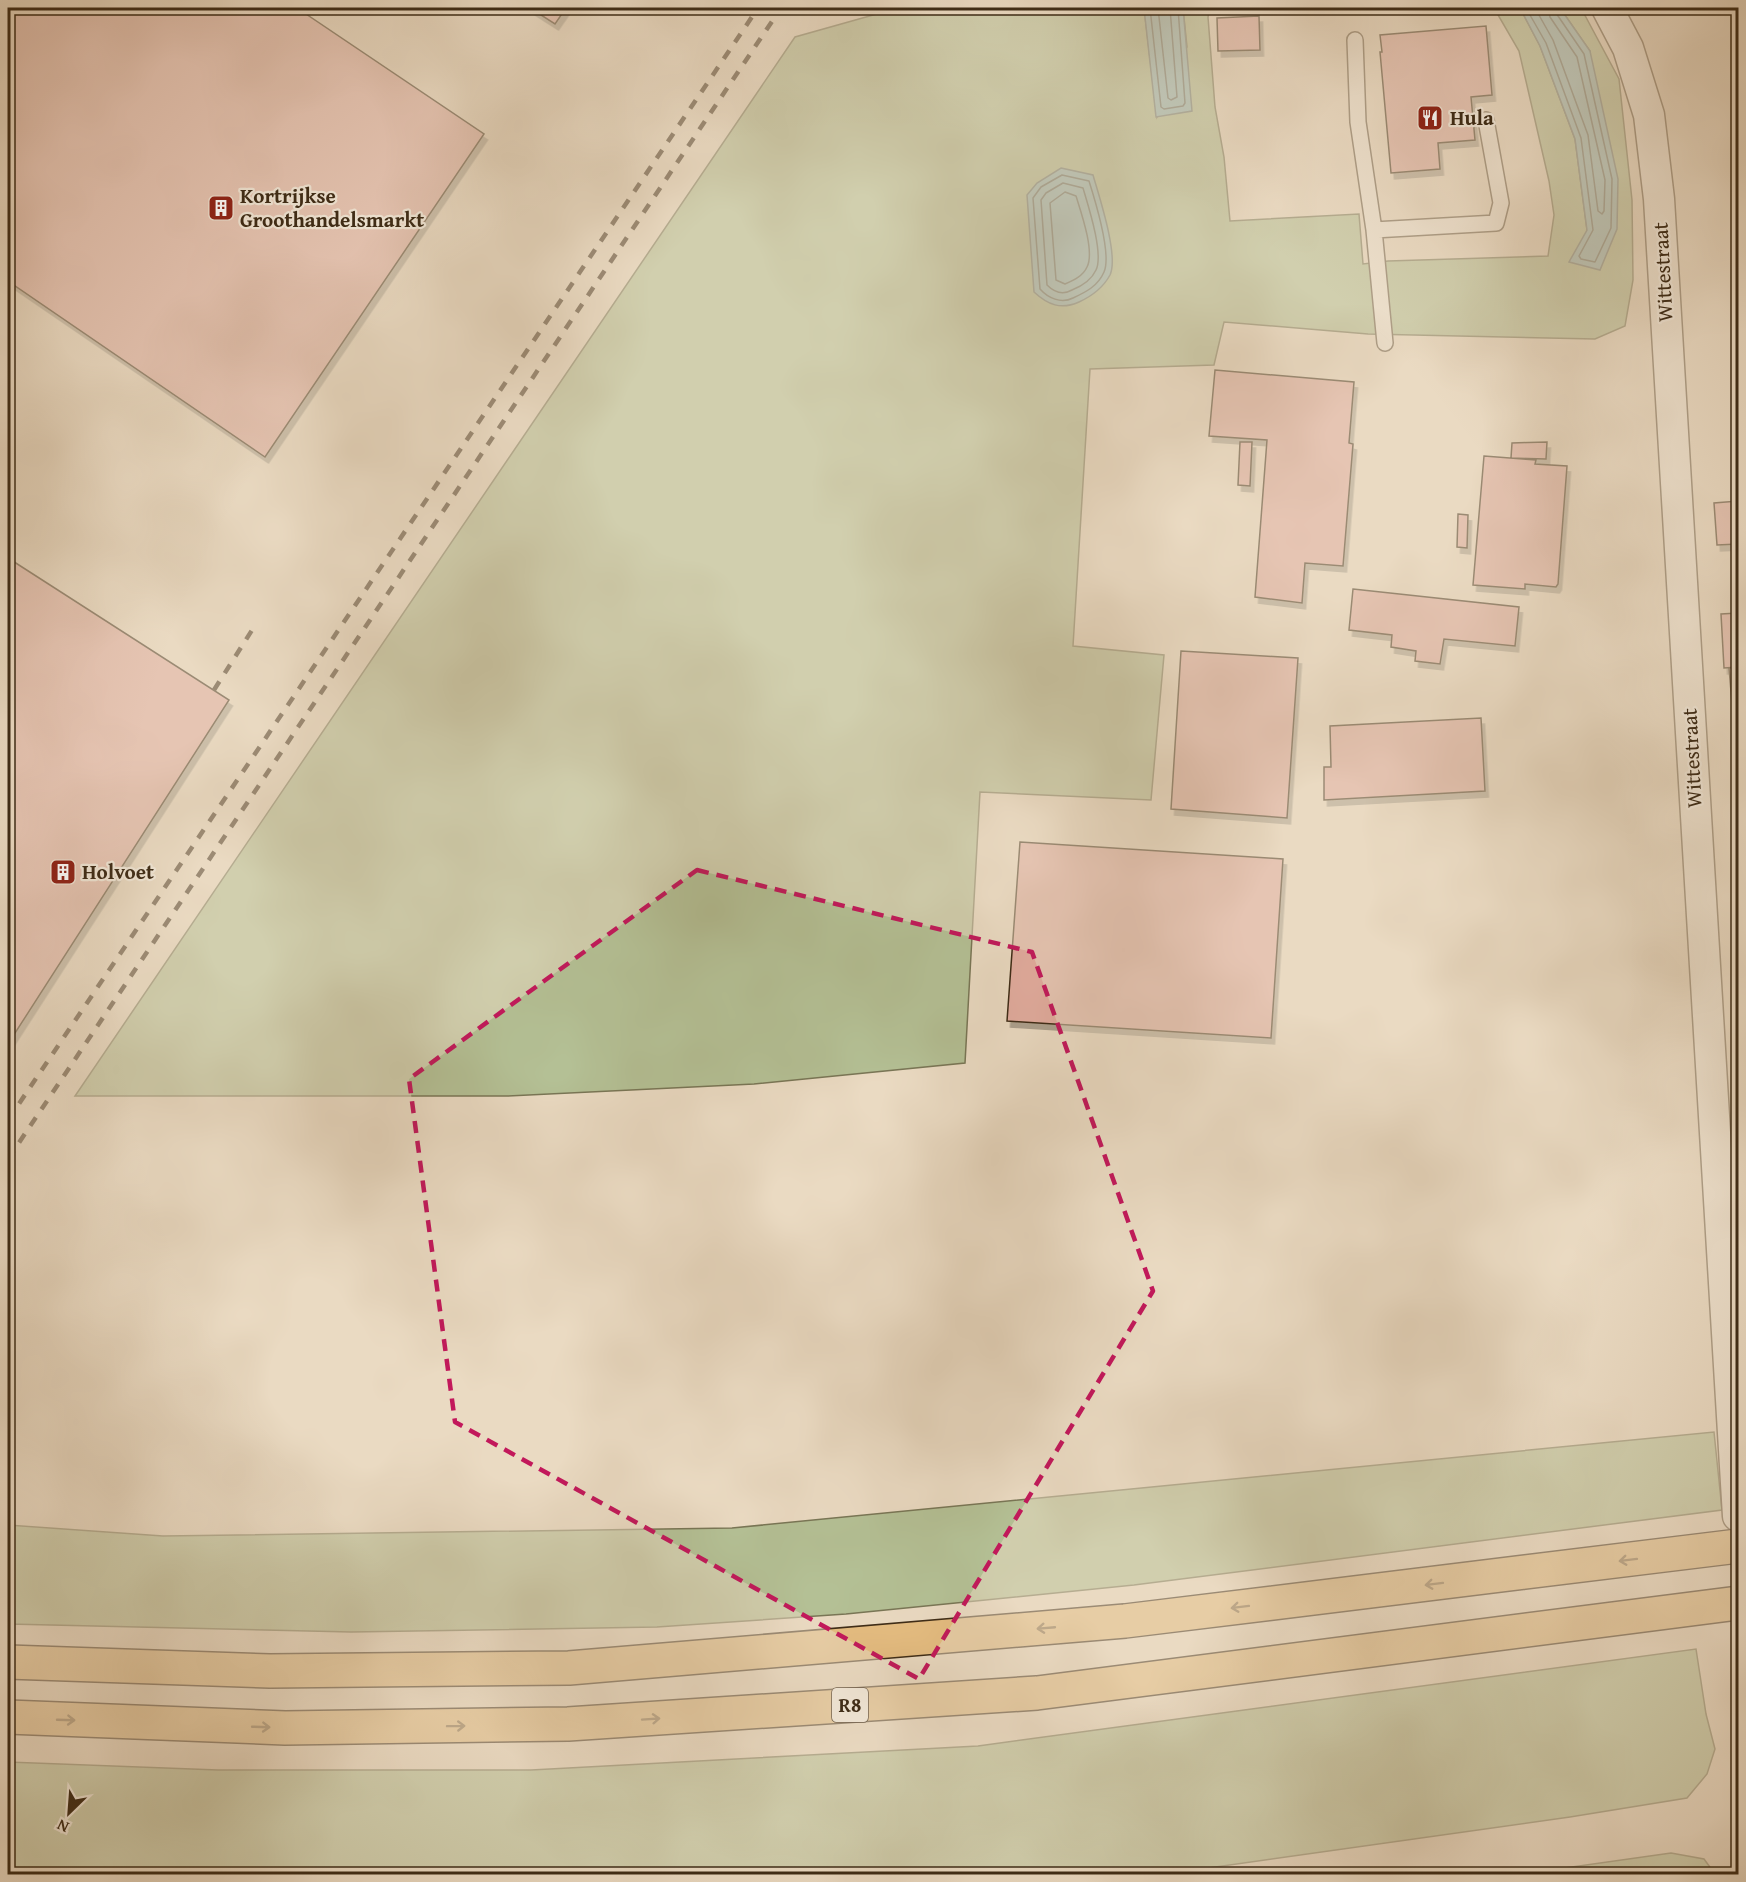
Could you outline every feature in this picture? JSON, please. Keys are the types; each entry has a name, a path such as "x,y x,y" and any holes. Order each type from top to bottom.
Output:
{"highway":[{"path":"8,1662 270,1671 569,1668 1125,1621 1738,1546"},
{"name":"R8","path":"8,1717 285,1728 580,1724 1037,1693 1738,1603"}],"street":[{"name":"Wittestraat","path":"1606,8 1629,48 1649,116 1659,199 1738,1516"}],"lane":[{"path":"1355,40 1358,122 1374,230 1385,343"},
{"path":"1374,230 1496,223 1501,203 1486,120"}],"highlighted area":[{"path":"697,870 1032,952 1153,1291 919,1679 455,1422 409,1079"}],"green space":[{"path":"898,8 1144,8 1157,117 1187,47 1183,8 1210,8 1208,17 1215,107 1224,157 1230,221 1359,214 1363,264 1388,261 1548,256 1554,215 1549,181 1519,51 1494,8 1520,8 1540,46 1575,139 1587,230 1600,270 1590,51 1560,8 1581,8 1619,79 1632,200 1633,280 1625,326 1595,339 1368,334 1224,322 1214,365 1090,369 1073,646 1164,655 1151,800 980,792 965,1063 754,1084 508,1096 75,1096 795,37"},
{"path":"1714,1432 1722,1510 1134,1585 846,1614 657,1627 351,1632 8,1624 8,1525 163,1536 732,1528"},
{"path":"1696,1649 1706,1714 1715,1749 1707,1774 1687,1798 1570,1817 1166,1874 8,1874 8,1762 218,1770 531,1770 978,1746"},
{"path":"1671,1853 1704,1859 1715,1874 1522,1874"}],"water":[{"path":"1144,8 1183,8 1192,111 1156,117"},
{"path":"1520,8 1560,8 1590,51 1618,179 1617,229 1600,270 1569,262 1587,230 1575,139 1540,46"},
{"path":"1061,168 1093,175 1112,254 1110,275 1104,284 1088,297 1066,306 1050,303 1034,292 1027,195 1037,183"}],"building":[{"name":"Kortrijkse Groothandelsmarkt","path":"8,8 297,8 484,134 265,457 8,281"},
{"path":"530,8 566,8 555,24"},
{"path":"1259,16 1260,50 1218,51 1217,18"},
{"name":"Hula","path":"1486,26 1492,95 1471,97 1475,140 1438,143 1440,169 1391,173 1380,35"},
{"path":"1738,174 1738,299 1732,175"},
{"path":"1215,370 1354,382 1349,443 1353,444 1343,566 1305,563 1302,603 1255,597 1267,440 1209,436"},
{"path":"1240,442 1252,442 1250,486 1238,485"},
{"path":"1547,442 1546,459 1511,458 1512,443"},
{"path":"1484,456 1536,460 1535,464 1567,466 1556,587 1525,584 1525,589 1473,585"},
{"path":"1738,501 1738,544 1717,545 1714,503"},
{"path":"1458,514 1468,515 1467,548 1457,547"},
{"name":"Holvoet","path":"8,558 229,700 8,1044"},
{"path":"1353,589 1519,607 1515,646 1444,639 1440,664 1415,661 1416,651 1391,647 1392,635 1349,630"},
{"path":"1738,613 1738,667 1724,668 1721,614"},
{"path":"1181,651 1298,658 1287,818 1171,809"},
{"path":"1738,667 1738,703 1732,704 1729,668"},
{"path":"1481,718 1485,791 1324,800 1324,767 1331,767 1330,726"},
{"path":"1020,842 1283,859 1271,1038 1007,1021"}],"railway":[{"path":"8,1120 758,8"},
{"path":"8,1159 781,8"},
{"path":"214,690 254,627"}],"place":[{"name":"Hula","path":"1430,118"},
{"name":"Kortrijkse Groothandelsmarkt","path":"221,208"},
{"name":"Holvoet","path":"63,872"}]}
